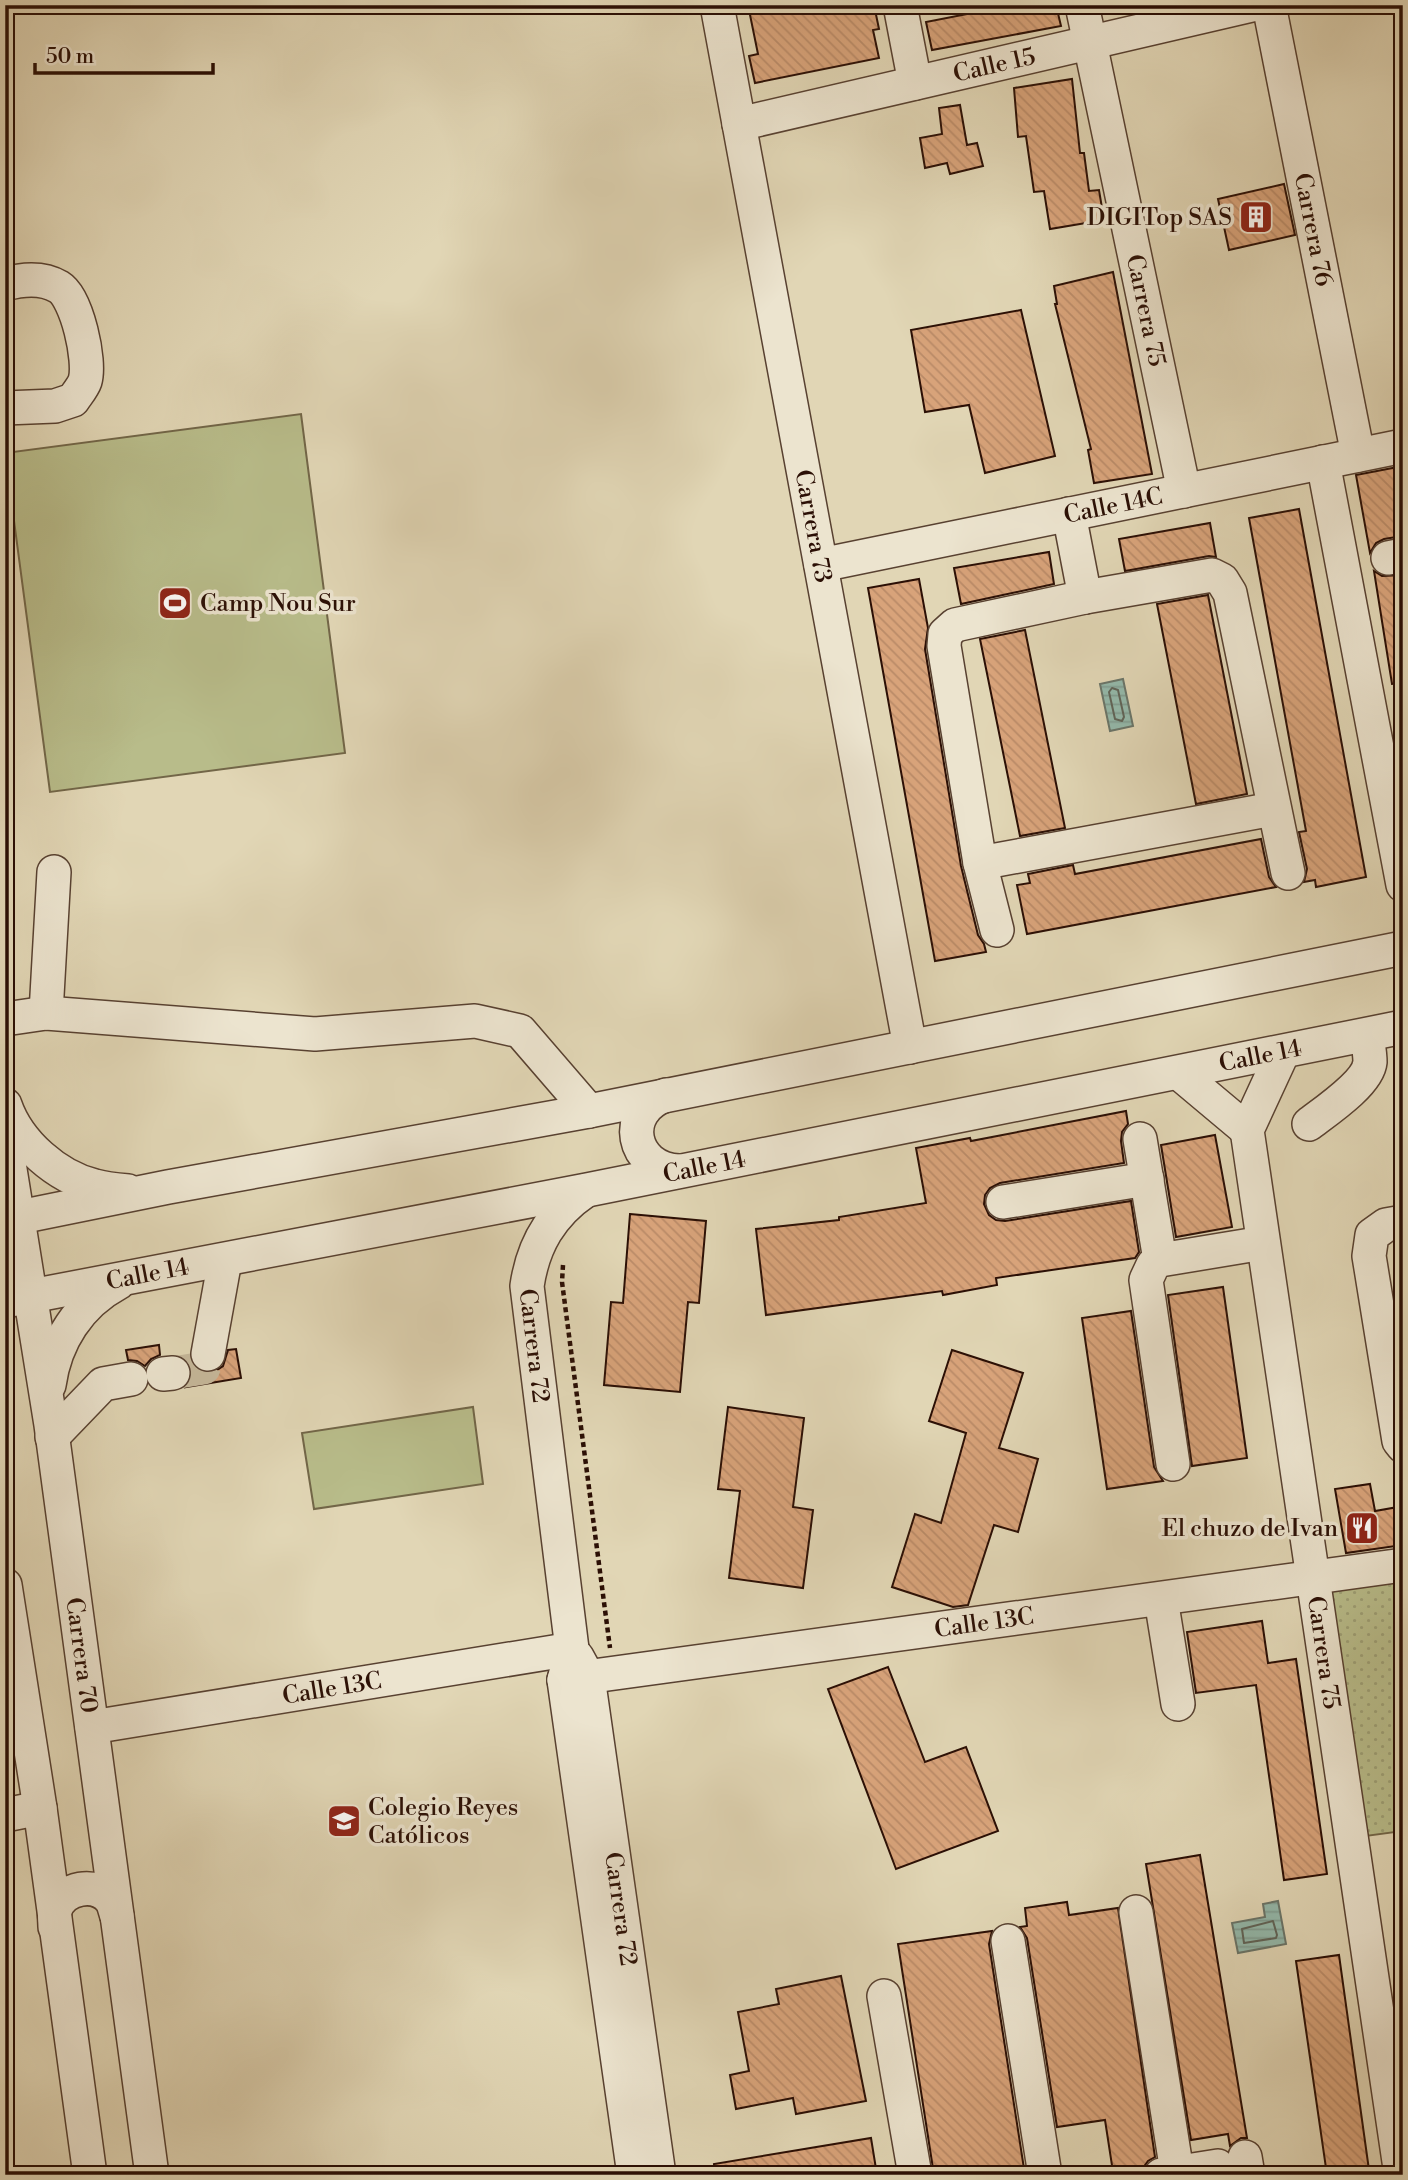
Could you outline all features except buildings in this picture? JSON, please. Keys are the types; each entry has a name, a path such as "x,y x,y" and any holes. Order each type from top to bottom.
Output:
{"street":[{"name":"Carrera 73","path":"717,5 910,1047"},
{"path":"900,5 915,83"},
{"name":"Carrera 75","path":"1082,5 1184,491"},
{"name":"Calle 15","path":"739,124 1252,5"},
{"name":"Carrera 76","path":"1269,5 1359,455"},
{"path":"5,284 37,279 62,289 73,309 86,351 85,380 74,400 55,406 5,408"},
{"name":"Calle 14C","path":"821,565 1403,446"},
{"path":"1323,462 1403,885"},
{"path":"1069,514 1085,597"},
{"path":"997,930 980,863 944,634 955,625 1085,597 1212,575 1222,580 1230,593 1288,873"},
{"path":"980,863 1273,809"},
{"path":"46,1013 54,872"},
{"path":"12,1219 168,1187 589,1111 1403,948"},
{"path":"5,1019 46,1013 315,1034 475,1021 520,1031 589,1111"},
{"name":"Calle 14","path":"18,1299 1403,1027"},
{"path":"1309,1124 1364,1077 1370,1063 1367,1034"},
{"path":"1179,1073 1247,1130 1283,1052"},
{"path":"666,1095 657,1098 643,1111 637,1139 645,1156 652,1163 669,1171 679,1171"},
{"path":"5,1105 8,1115 30,1146 59,1170 93,1186 131,1192 168,1187"},
{"name":"Carrera 75","path":"1247,1130 1401,2175"},
{"name":"Carrera 70","path":"5,1138 18,1299 52,1431 152,2175"},
{"path":"1140,1139 1160,1260"},
{"path":"1003,1202 1147,1179"},
{"name":"Carrera 72","path":"587,1189 564,1208 545,1230 533,1256 527,1286 659,2175"},
{"path":"1403,1222 1386,1225 1372,1235 1369,1256 1399,1441 1403,1446"},
{"path":"1172,1464 1146,1280 1153,1265 1160,1260 1263,1243"},
{"path":"208,1354 225,1259"},
{"path":"52,1431 49,1398 51,1371 63,1338 72,1322 89,1303 124,1279"},
{"path":"52,1431 103,1384 131,1380"},
{"name":"Calle 13C","path":"92,1727 1160,1599 1403,1565"},
{"path":"5,1585 40,1808 90,2175"},
{"path":"1160,1599 1178,1704"},
{"name":"Carrera 72","path":"584,1670 634,2175"},
{"path":"5,1815 40,1808"},
{"path":"55,1927 55,1910 65,1895 80,1888 97,1890 111,1900 117,1916"},
{"path":"1136,1912 1169,2174 1217,2166 1237,2169"},
{"path":"1008,1941 1045,2175"},
{"path":"884,1996 915,2175"}],"path":[{"path":"565,1256 562,1282 584,1670"}],"green space":[{"name":"Camp Nou Sur","path":"301,414 345,753 50,792 5,453"},
{"path":"473,1407 483,1484 314,1509 302,1433"},
{"path":"1403,1565 1403,1831 1351,1838 1313,1578"}],"water":[{"path":"1123,679 1133,726 1110,731 1100,684"},
{"path":"1278,1901 1286,1944 1238,1953 1232,1923 1265,1917 1263,1904"}],"tunnel":[{"path":"173,1373 204,1368 208,1354"}],"place":[{"name":"DIGITop SAS","path":"1256,217"},
{"name":"Camp Nou Sur","path":"175,603"},
{"name":"El chuzo de Ivan","path":"1362,1528"},
{"name":"Colegio Reyes Católicos","path":"344,1821"}]}
